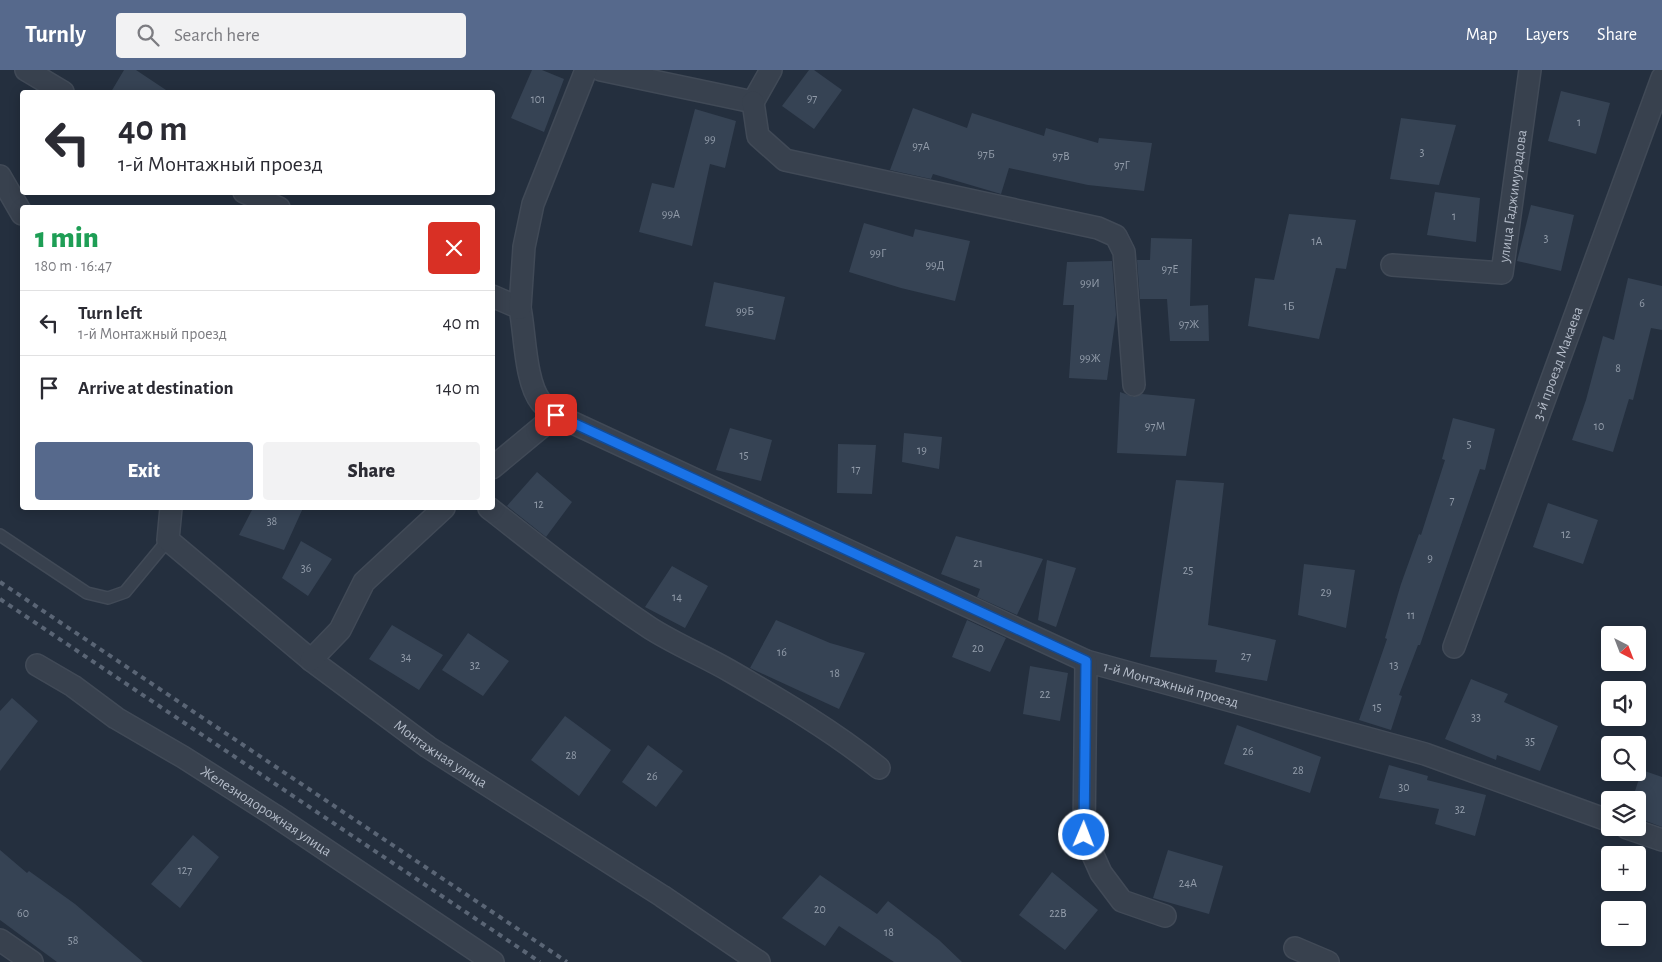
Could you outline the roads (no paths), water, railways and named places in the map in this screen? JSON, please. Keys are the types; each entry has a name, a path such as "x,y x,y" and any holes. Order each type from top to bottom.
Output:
{"street":[{"path":"26,70 60,90"},
{"name":"1-й Монтажный проезд","path":"586,70 533,204 524,247 520,308 528,364 540,402 556,415 1086,661 1425,754 1601,819"},
{"path":"601,70 753,102"},
{"path":"771,70 753,102 758,136 785,160 1098,228 1116,236 1124,252 1134,385"},
{"name":"улица Гаджимурадова","path":"1392,265 1502,272 1530,70"},
{"name":"3-й проезд Макаева","path":"1454,647 1662,78"},
{"path":"0,176 20,211"},
{"path":"251,195 272,205"},
{"path":"495,297 520,308"},
{"path":"495,466 556,415"},
{"path":"168,540 171,510"},
{"path":"311,660 340,630 364,582 442,510"},
{"path":"492,510 593,588 651,628 730,670 804,715 841,738 879,768"},
{"name":"Монтажная улица","path":"168,540 311,660 428,747 662,896 759,962"},
{"path":"1086,661 1084,835 1100,874 1122,901 1165,916"},
{"name":"Железнодорожная улица","path":"37,665 73,686 116,718 183,757 274,815 493,962"},
{"path":"1646,835 1662,840"},
{"path":"0,940 32,962"},
{"path":"1295,948 1328,962"}],"lane":[{"path":"0,535 88,593 108,598 125,592 168,540"}],"railway":[{"path":"0,582 567,962"},
{"path":"0,599 540,962"}]}
